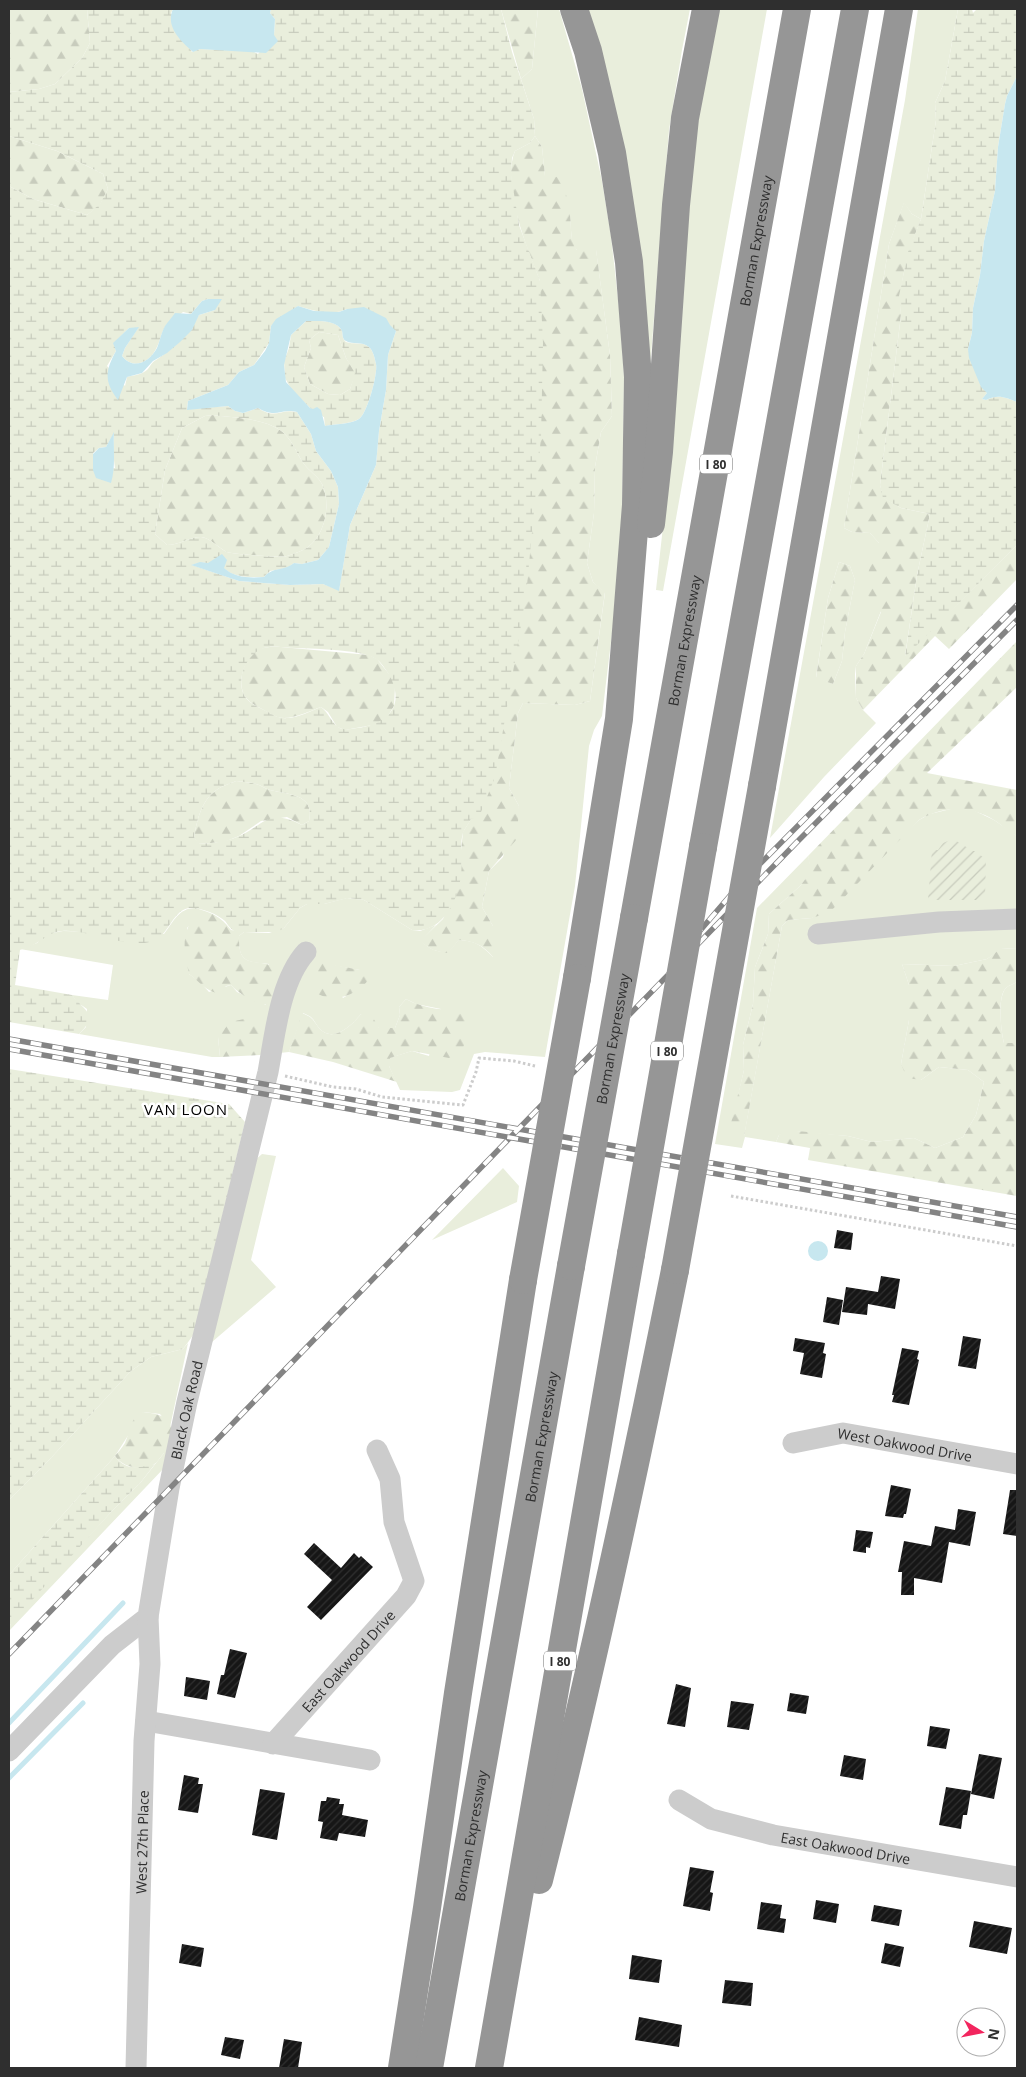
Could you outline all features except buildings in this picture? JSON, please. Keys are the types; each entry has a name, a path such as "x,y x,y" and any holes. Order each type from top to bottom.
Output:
{"highway":[{"path":"574,9 588,51 612,153 629,262 638,377 636,505 620,719"},
{"path":"402,2068 459,1684 523,1280 577,978 620,719 639,620 659,452 676,205 685,118 706,9"},
{"name":"Borman Expressway","path":"429,2068 797,9"},
{"name":"I 80","path":"490,2068 703,847 855,9"},
{"path":"490,2068 570,1755 651,1390 675,1270 898,16"}],"street":[{"path":"818,934 939,922 1017,919"},
{"name":"Black Oak Road","path":"148,1617 186,1402 268,1072 278,1018 294,969 306,952"},
{"name":"West Oakwood Drive","path":"793,1443 843,1433 1017,1464"},
{"name":"East Oakwood Drive","path":"273,1744 406,1596 413,1585 413,1576 394,1522 390,1479 377,1450"},
{"path":"9,1751 112,1645 148,1617"},
{"name":"West 27th Place","path":"136,2068 146,1721 150,1664 148,1617"},
{"path":"146,1721 370,1760"},
{"name":"East Oakwood Drive","path":"679,1800 711,1819 773,1835 1017,1877"}],"path":[{"path":"268,1072 333,1087 356,1089 382,1097 463,1106 476,1072 479,1058 514,1060 535,1066"},
{"path":"730,1196 1017,1246"}],"green space":[{"path":"9,9 87,9 90,43 82,58 55,84 39,89 9,92"},
{"path":"87,9 173,9 171,13 192,52 200,49 252,51 258,54 274,35 275,19 270,13 271,9 501,9 512,52 534,119 535,136 530,143 515,151 512,158 511,175 519,225 540,281 543,343 541,437 526,596 495,777 479,817 471,819 463,833 459,885 447,914 432,927 423,930 412,930 364,900 348,898 324,904 307,904 300,908 284,928 277,932 236,932 218,916 193,908 180,912 162,935 150,942 129,943 72,931 55,932 34,945 20,950 15,985 72,995 85,1009 89,1017 88,1022 79,1034 9,1022 9,186 33,199 87,215 100,204 108,189 103,174 57,151 9,136 9,92 39,89 55,84 82,58 90,43","holes":["208,299 215,310 199,315 180,341 153,362 146,371 127,377 125,386 107,366 116,351 114,343 129,328 138,328 122,356 131,363 140,363 153,354 167,325 183,312 191,314 202,301","298,306 329,312 347,309 396,331 388,355 386,390 379,431 376,465 350,525 339,590 323,584 290,585 239,581 192,565 208,563 237,575 264,577 270,571 287,568 294,563 302,564 318,560 329,547 339,504 338,487 331,471 316,451 311,434 297,412 269,413 258,408 243,413 235,411 228,406 187,409 188,401 228,385 239,372 254,365 269,343 271,326","205,416 239,418 265,423 280,430 288,437 304,464 320,481 325,492 326,509 323,526 308,547 287,556 247,555 227,552 208,539 201,537 167,545 155,534 165,470 182,428","114,433 113,452 115,468 93,470 93,453 99,448 106,447","267,647 345,651 368,655 376,659 386,670 392,681 395,692 395,701 392,709 379,722 369,726 345,729 336,725 321,707 301,715 285,718 276,716 251,703 244,695 242,689 241,682 244,668 251,656 256,652","236,781 251,783 299,797 308,805 310,812 309,821 302,825 290,820 273,818 232,839 199,844 194,837 198,818 206,801 221,787"]},
{"path":"501,9 538,9 532,69 521,79"},
{"path":"538,9 559,9 582,89 602,181 611,236 620,317 624,378 622,516 613,625 602,716 594,730 589,746 575,886 545,1057 485,1052 474,1054 460,1090 452,1092 400,1090 389,1066 389,1058 412,1051 429,1056 441,1009 416,1004 406,999 399,1007 400,1015 395,1028 379,1028 361,1014 342,1031 330,1034 324,1032 311,1018 303,1013 289,1052 260,1055 265,1049 218,1037 220,1057 212,1057 79,1034 86,1027 87,1009 77,1002 72,995 108,1000 113,965 20,949 37,943 47,934 63,931 164,934 181,913 195,908 195,919 187,928 189,974 209,992 231,985 237,992 266,1005 269,964 245,959 240,951 239,936 244,932 269,933 284,928 300,908 307,904 324,904 347,898 364,900 412,930 420,931 436,925 421,941 433,950 448,952 459,940 470,941 478,944 493,957 493,926 482,907 489,871 503,857 519,806 509,788 518,713 523,703 575,705 590,701 605,593 593,582 587,563 594,513 595,467 601,432 612,416 610,355 596,250 577,250 572,244 570,216 545,177 542,147 535,136 534,119 521,79 532,69","holes":["319,963 360,970 353,992 343,998"]},
{"path":"584,9 690,9 669,130 650,368"},
{"path":"717,9 767,9 663,591 656,590 669,472 694,140"},
{"path":"918,9 958,9 945,81 935,103 936,120 921,219 912,214 904,203 889,244 844,528 852,532 870,533 879,543 881,611 864,654 856,666 855,674 856,698 863,710 876,723 824,777 770,838 905,100","holes":["839,562 850,566 855,580 845,632 842,661 833,684 816,677 828,598"]},
{"path":"958,9 972,9 973,13 977,9 1017,9 1017,76 1005,104 998,147 995,191 984,241 980,275 973,308 972,333 968,349 987,393 982,399 1002,397 1017,402 1017,545 905,657 917,575 930,514 901,508 883,498 880,485 901,315 899,296 908,252 921,219 936,120 935,103 945,81"},
{"path":"9,136 57,151 103,174 108,189 100,205 87,215 33,199 9,186"},
{"path":"535,136 542,147 545,176 559,177 563,186 571,220 574,246 577,250 596,249 610,355 612,416 601,432 595,467 594,513 587,563 593,582 605,592 590,701 575,705 523,703 518,713 509,788 519,806 517,839 489,871 482,907 493,926 493,957 486,949 469,941 459,940 448,953 433,950 420,941 443,919 461,874 463,832 471,819 540,281 517,216 511,181 512,165 515,151 530,143"},
{"path":"904,202 912,214 921,219 909,254 901,290 901,315 880,485 884,498 901,508 930,514 917,575 905,656 1017,545 1017,579 949,649 935,636 863,710 856,698 856,666 864,654 881,612 868,596 867,588 869,571 879,543 870,533 852,532 844,528 889,244"},
{"path":"306,321 326,322 336,324 339,327 346,342 363,344 370,348 376,364 375,376 368,402 359,419 325,426 324,417 310,408 291,389 285,378 284,361 291,335","holes":["319,332 338,335 346,358 355,373 350,389 340,395 328,394 310,384 304,367 311,348 309,340"]},
{"path":"319,332 338,335 346,358 356,373 350,389 340,395 328,394 310,384 304,367 311,348 309,340"},
{"path":"213,415 265,423 280,430 291,441 304,464 320,481 325,492 325,518 319,534 308,547 287,556 247,555 227,552 208,539 201,537 167,545 155,534 165,470 182,428 205,416"},
{"path":"839,562 850,566 855,580 845,632 842,661 833,684 816,678 828,598"},
{"path":"1017,641 1017,687 927,773 1017,790 1017,836 994,820 975,812 956,809 928,815 919,820 830,912 812,918 788,920 782,926 744,1137 733,1132 731,1123 744,1070 743,1045 753,1004 755,967 768,934 769,914 800,886 811,872 808,856"},
{"path":"281,647 369,655 377,659 393,679 395,687 394,706 386,719 378,724 345,730 337,727 328,712 321,707 289,718 270,714 252,704 244,695 241,683 242,676 249,658 258,650"},
{"path":"236,781 254,783 268,789 299,797 308,805 310,812 309,821 302,825 287,817 261,821 239,836 224,842 198,844 194,837 198,818 206,801 216,790"},
{"path":"955,808 973,810 994,820 1017,836 1017,948 1001,949 987,959 954,966 902,964 909,985 909,1020 901,1064 921,1080 939,1067 968,1070 984,1082 976,1115 963,1137 935,1148 914,1138 872,1142 848,1136 797,1131 779,1135 776,1142 745,1137 742,1148 715,1144 757,908 808,856 812,872 800,886 769,914 768,934 755,967 753,1004 743,1045 744,1070 738,1096 744,1136 782,926 788,920 812,918 919,820 930,814"},
{"path":"953,839 973,851 980,851 980,855 986,859 985,898 981,900 928,900 932,850 938,850 943,843"},
{"path":"195,908 215,915 231,930 244,932 239,936 239,947 245,959 275,967 276,988 272,1005 261,1004 250,999 231,985 226,986 220,994 215,993 189,974 185,941"},
{"path":"1017,948 1017,982 1007,987 1003,992 1000,1014 1004,1043 1017,1043 1017,1196 808,1160 810,1148 776,1142 779,1135 787,1130 848,1136 872,1142 914,1138 935,1148 963,1137 976,1115 984,1082 968,1070 939,1067 921,1080 907,1078 901,1064 909,1020 909,985 902,964 954,966 987,959 1000,949"},
{"path":"319,962 360,970 372,975 367,982 353,993 338,998 330,998 314,992"},
{"path":"1017,982 1017,1043 1004,1043 1001,1023 1001,999 1006,988"},
{"path":"406,999 429,1007 468,1010 468,1037 461,1052 449,1058 412,1051 390,1058 389,1066 397,1082 333,1062 289,1052 302,1013 311,1018 324,1032 330,1034 342,1031 361,1014 372,1016 379,1028 395,1028 400,1015 399,1007"},
{"path":"244,1019 263,1022 265,1039 263,1051 260,1055 220,1057 218,1037 230,1022"},
{"path":"9,1069 229,1104 245,1122 194,1334 183,1349 151,1357 131,1371 50,1459 9,1500"},
{"path":"262,1154 276,1156 251,1260 276,1287 205,1348 254,1161"},
{"path":"503,1168 519,1186 517,1202 432,1240"},
{"path":"188,1343 170,1427 160,1414 143,1412 115,1456 9,1575 9,1500 50,1459 131,1371 151,1357 183,1349"},
{"path":"143,1412 166,1419 170,1424 171,1436 168,1453 164,1453 151,1466 139,1468 128,1466 115,1456 125,1443 133,1420"},
{"path":"164,1453 168,1453 165,1467 9,1631 11,1621 141,1482"},
{"path":"115,1456 123,1464 133,1467 155,1464 141,1482 112,1511 9,1626 9,1575"}],"water":[{"path":"173,9 271,9 270,13 275,19 274,35 278,41 266,53 200,49 193,52 179,38 173,28 171,16"},
{"path":"1017,76 1017,402 1001,397 982,399 987,393 981,387 969,358 968,349 972,333 973,308 980,275 984,241 995,191 998,147 1005,104"},
{"path":"222,299 215,310 199,315 192,330 167,353 153,361 142,373 127,377 118,400 108,382 108,371 116,351 113,343 129,328 139,327 122,356 131,363 141,363 150,358 154,353 162,331 175,313 191,314 202,301"},
{"path":"298,306 314,311 339,312 364,307 386,318 396,331 388,355 386,390 379,431 376,465 350,525 339,591 323,584 290,585 239,581 191,565 200,562 208,563 222,554 227,560 224,568 233,574 242,577 264,577 271,571 290,566 294,563 302,564 318,560 329,547 339,504 338,487 331,471 316,451 311,434 297,412 270,413 258,408 243,413 235,411 228,406 187,410 188,401 228,385 239,372 254,365 269,343 271,326 276,319","holes":["306,321 336,324 342,331 345,340 366,345 373,352 376,362 374,384 365,410 356,421 325,426 321,410 317,407 310,408 286,382 284,365 291,335"]},
{"path":"114,432 114,464 111,483 96,478 93,470 93,454 99,448 106,447"},
{"path":"818,1241 825,1244 828,1251 825,1258 818,1261 811,1258 808,1251 811,1244"}],"waterway":[{"path":"9,1723 123,1603"},
{"path":"9,1778 83,1703"}],"railway":[{"path":"680,954 740,884 1017,605"},
{"path":"9,1654 796,843 1017,620"},
{"path":"9,1039 1017,1217"},
{"path":"9,1049 1017,1227"}],"district":[{"name":"VAN LOON","path":"186,1109"}]}
